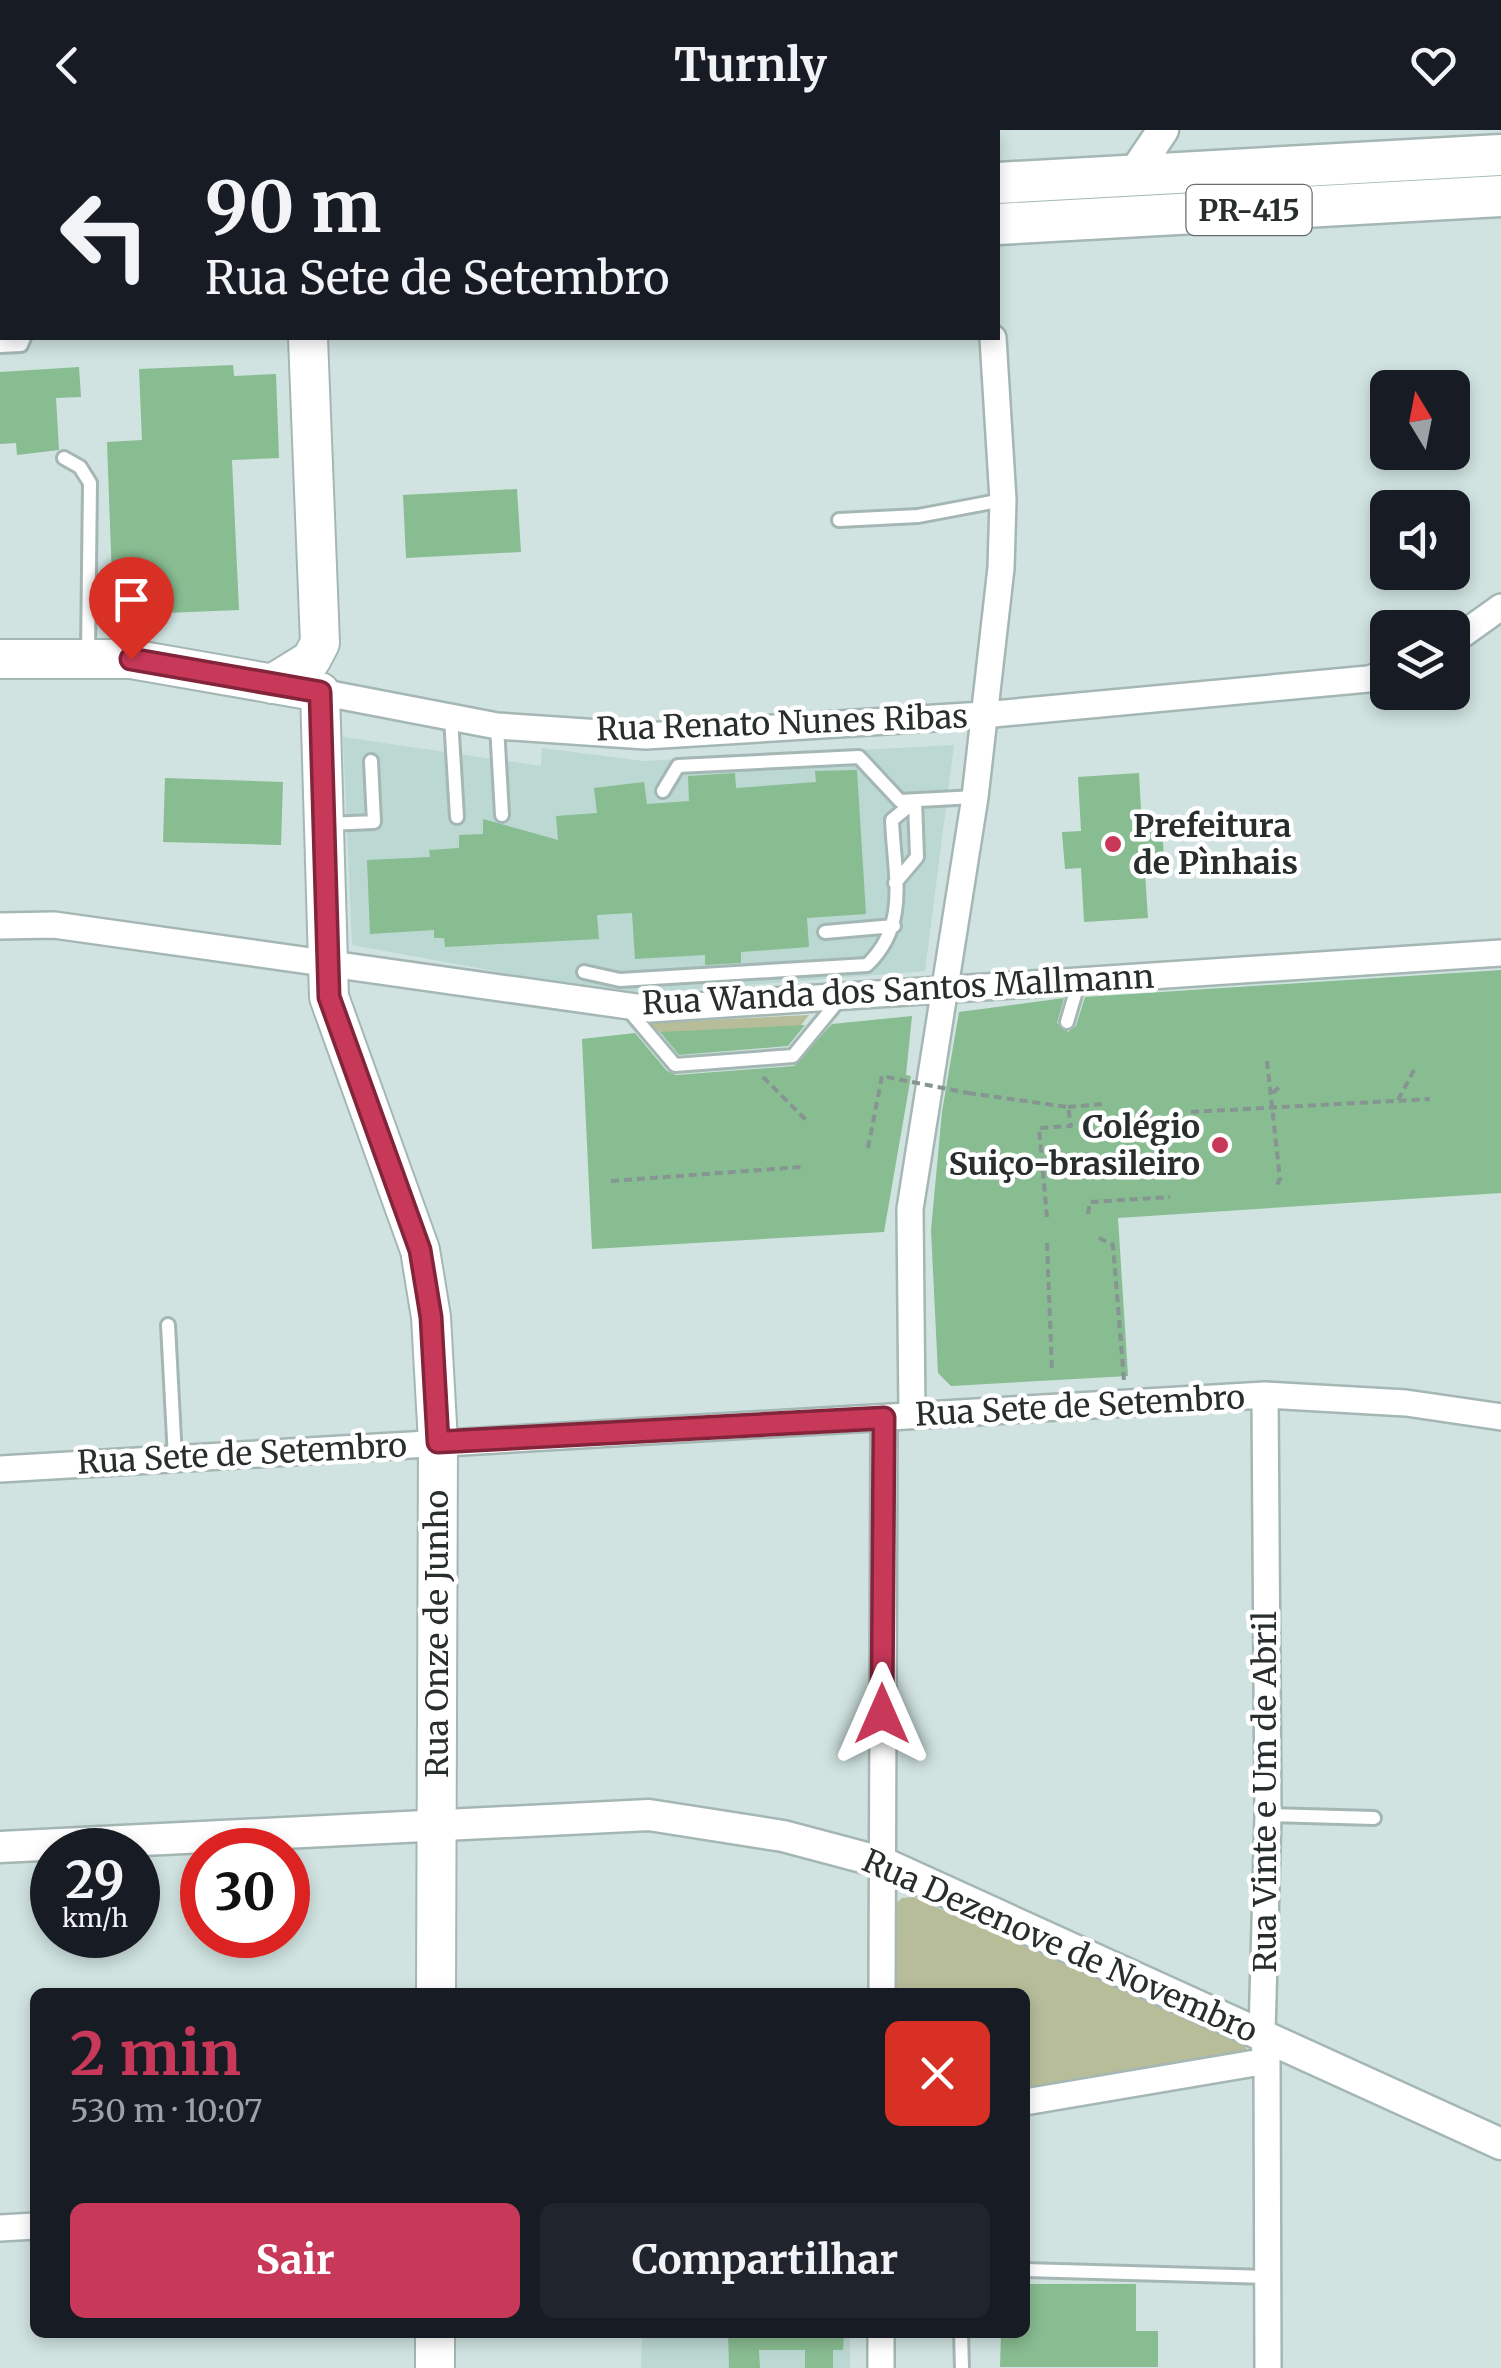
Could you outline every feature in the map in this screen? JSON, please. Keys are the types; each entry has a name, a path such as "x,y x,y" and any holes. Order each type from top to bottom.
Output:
{"highway":[{"name":"PR-415","path":"1000,183 1501,155"},
{"name":"PR-415","path":"1000,224 1501,196"}],"main road":[{"path":"272,684 304,666 320,644 308,340"},
{"name":"Rua Renato Nunes Ribas","path":"0,659 131,659 320,692"},
{"name":"Rua Onze de Junho","path":"320,692 329,997 420,1250 431,1317 438,1442 436,1988"},
{"path":"435,2338 435,2368"}],"street":[{"path":"1132,176 1163,130"},
{"path":"912,1415 910,1209 975,796 1001,568 1003,500 993,340"},
{"path":"1470,629 1501,607"},
{"name":"Rua Renato Nunes Ribas","path":"320,692 497,726 646,736 983,715 1306,687 1370,676"},
{"name":"Rua Wanda dos Santos Mallmann","path":"0,926 54,925 650,1009 839,1000 1501,953"},
{"name":"Rua Sete de Setembro","path":"0,1469 1266,1395 1406,1403 1501,1417"},
{"name":"Rua Vinte e Um de Abril","path":"1266,1395 1268,1815 1264,2047 1268,2368"},
{"path":"882,1988 884,1418"},
{"name":"Rua Dezenove de Novembro","path":"0,1847 436,1822 649,1815 783,1836 881,1862 1264,2047 1501,2144"},
{"path":"1030,2101 1264,2047"},
{"path":"0,2228 30,2226"},
{"path":"881,2368 882,2338"}],"lane":[{"path":"0,346 21,345 23,340"},
{"path":"64,458 80,466 90,483 88,658"},
{"path":"839,520 918,516 1003,500"},
{"path":"452,718 457,817"},
{"path":"497,726 502,815"},
{"path":"663,791 678,766 859,758 900,802 975,796"},
{"path":"325,824 374,822 371,760"},
{"path":"584,972 620,980 866,965 882,951 898,916 892,820 914,800"},
{"path":"895,883 917,857 914,800"},
{"path":"825,932 894,926"},
{"path":"1068,1022 1079,981"},
{"path":"624,1005 675,1065 794,1056 839,1000"},
{"path":"168,1325 174,1458"},
{"path":"1268,1815 1374,1818"},
{"path":"1030,2270 1268,2277"},
{"path":"961,2338 962,2368"}],"path":[{"path":"1268,1061 1280,1179 1274,1189"},
{"path":"1398,1100 1414,1070"},
{"path":"868,1148 882,1076 968,1094 1068,1106 1103,1104"},
{"path":"763,1078 807,1121"},
{"path":"1273,1093 1282,1084"},
{"path":"1191,1112 1430,1098"},
{"path":"1047,1217 1039,1128 1071,1126 1068,1106"},
{"path":"612,1180 802,1167"},
{"path":"1088,1214 1090,1202 1170,1196"},
{"path":"1099,1238 1113,1245 1126,1401"},
{"path":"1047,1243 1052,1371"}],"shaded area":[{"path":"343,737 541,766 542,748 643,761 954,745 925,971 624,995 352,945"},
{"path":"642,2338 850,2338 850,2368 641,2368"}],"green space":[{"path":"809,1015 790,1039 679,1046 647,1023"},
{"path":"914,1897 1244,2045 1249,2052 1030,2089 1030,1988 893,1988 894,1905 902,1898"}],"building":[{"path":"233,365 234,376 276,374 279,458 232,460 239,610 141,614 141,605 113,607 107,442 142,440 139,369"},
{"path":"79,367 81,397 56,398 59,450 17,455 16,443 0,444 0,372"},
{"path":"517,489 521,552 406,558 403,495"},
{"path":"857,770 866,914 807,918 809,947 741,952 741,963 705,965 705,955 635,959 632,913 597,915 599,939 445,947 444,938 434,938 434,930 370,934 367,860 430,857 429,850 459,848 459,835 483,834 483,819 558,840 556,816 597,813 594,788 644,782 647,804 689,801 688,776 735,773 736,788 816,782 815,771"},
{"name":"Prefeitura de Pìnhais","path":"1139,773 1142,829 1162,827 1164,857 1144,858 1148,918 1084,922 1081,868 1065,869 1062,832 1081,831 1078,777"},
{"path":"165,778 283,782 281,845 163,842"},
{"name":"Colégio Suiço-brasileiro","path":"1501,970 1501,1193 1118,1218 1128,1376 951,1386 938,1373 931,1230 942,1112 959,1012 1064,998 1057,1023 1068,1032 1076,1026 1085,997"},
{"path":"912,1016 906,1075 911,1076 884,1232 592,1249 582,1039 635,1033 667,1071 676,1075 794,1066 832,1024"},
{"path":"805,1025 788,1046 679,1055 660,1032"},
{"path":"1030,2284 1136,2284 1136,2331 1158,2331 1158,2367 1000,2367 1001,2338 1030,2338"},
{"path":"728,2338 844,2338 843,2350 833,2350 833,2368 805,2368 805,2350 759,2350 760,2368 729,2368"}],"place":[{"name":"Prefeitura de Pìnhais","path":"1113,844"},
{"name":"Colégio Suiço-brasileiro","path":"1220,1145"}],"route":[{"path":"131,659 320,692 329,997 420,1250 431,1317 438,1442 884,1418 882,1714"}]}
